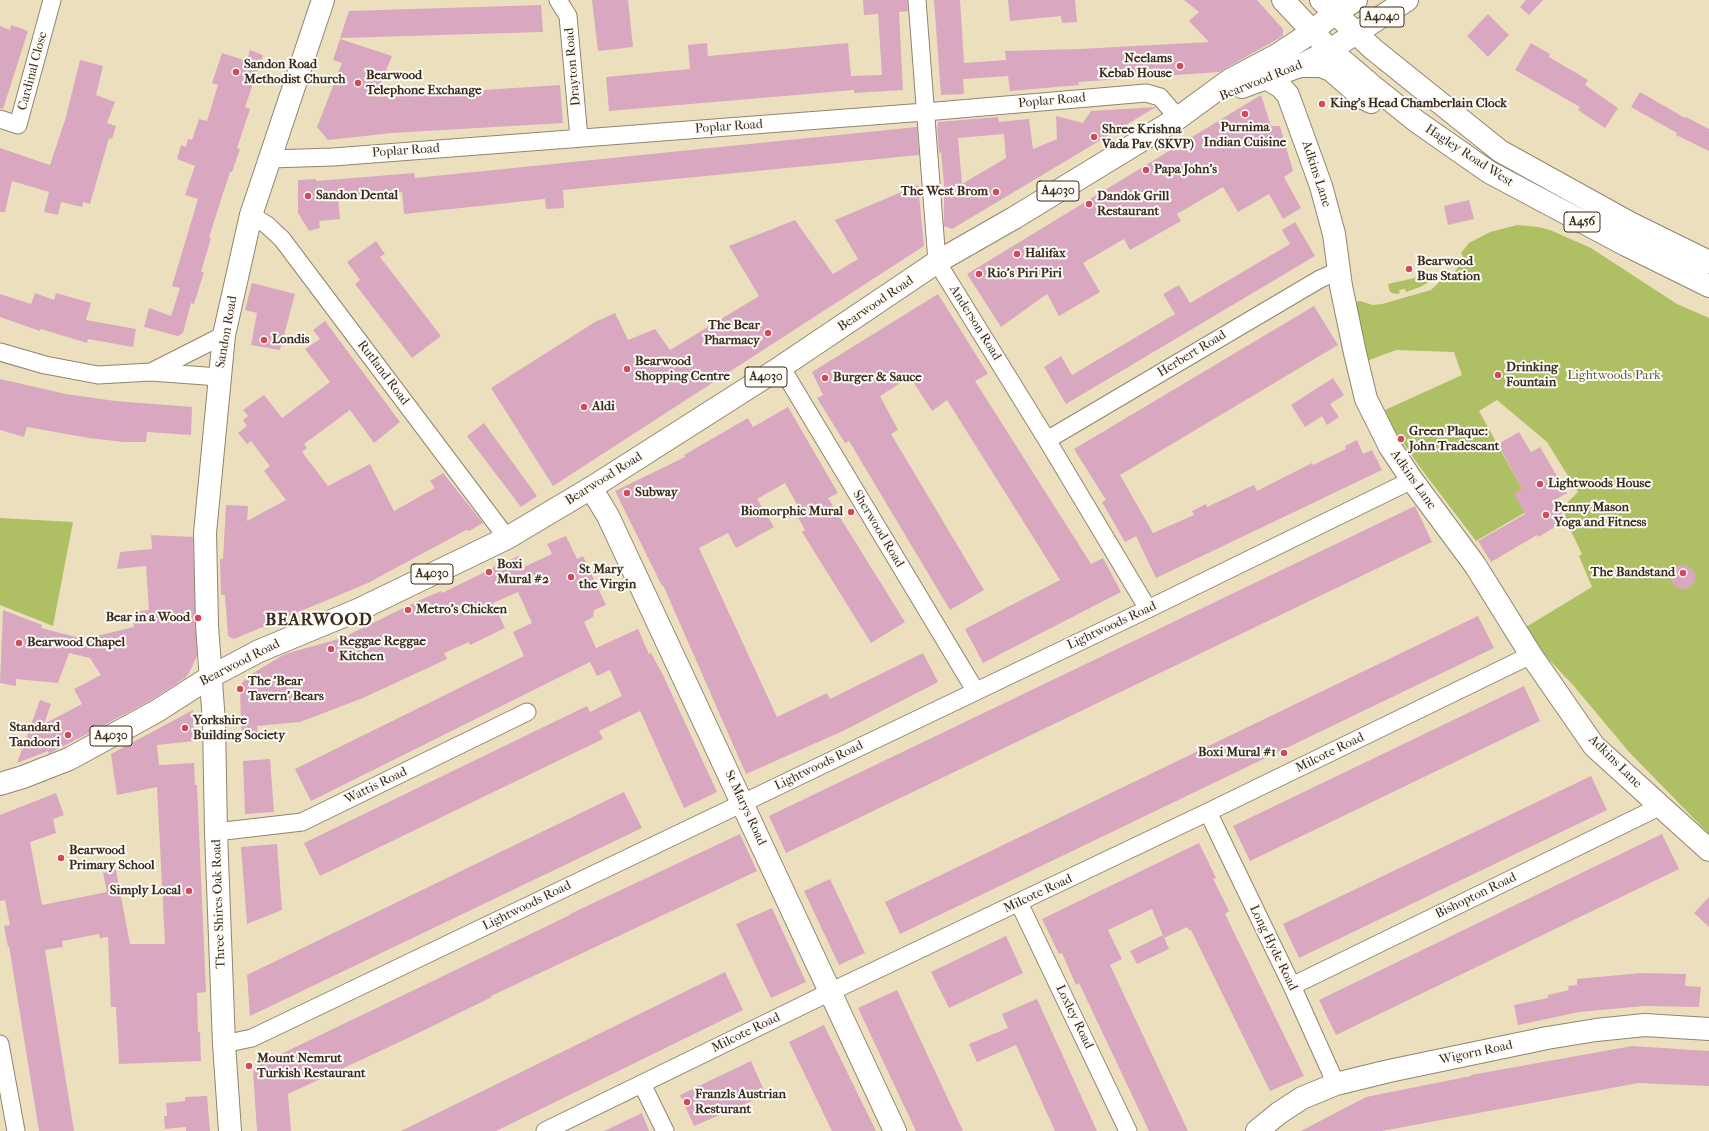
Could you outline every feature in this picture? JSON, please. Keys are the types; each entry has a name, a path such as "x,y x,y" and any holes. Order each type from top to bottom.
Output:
{"main road":[{"name":"Sandon Road","path":"210,677 205,533 224,335 252,215 323,0"},
{"name":"A456","path":"1283,0 1312,31"},
{"name":"A4040","path":"1312,31 1328,6 1356,0"},
{"name":"A4040","path":"1343,42 1407,0"},
{"name":"Hagley Road West","path":"1328,6 1343,42 1416,121 1489,172 1619,242 1709,286"},
{"name":"Hagley Road West","path":"1312,31 1343,42 1397,69 1500,151 1630,223 1709,262"},
{"name":"Bearwood Road","path":"0,784 23,777 69,759 157,711 210,677 259,651 358,610 507,538 591,488 781,367 937,262 1014,218 1178,118 1230,80 1276,55 1312,31"},
{"name":"Bearwood Road","path":"1178,118 1253,82 1300,66 1343,42"},
{"name":"A456","path":"1300,66 1321,66 1331,70 1364,98 1380,107 1416,121"},
{"name":"Adkins Lane","path":"1266,78 1281,87 1288,94 1321,186 1334,234 1338,271 1366,399 1390,447 1412,480 1475,565 1531,655 1594,746 1709,850"},
{"name":"St Marys Road","path":"591,488 608,516 743,802 895,1131"},
{"name":"Three Shires Oak Road","path":"210,677 214,723 216,832 224,1044 230,1131"},
{"name":"Wigorn Road","path":"1257,1131 1279,1113 1302,1098 1336,1084 1547,1038 1596,1030 1645,1025 1709,1029"}],"street":[{"name":"Cardinal Close","path":"0,119 18,125 52,0"},
{"name":"Drayton Road","path":"558,0 568,16 579,138"},
{"name":"Anderson Road","path":"917,0 937,262 1047,440 1148,609"},
{"name":"Poplar Road","path":"270,160 333,157 925,112 1146,92 1160,97 1178,118"},
{"name":"Rutland Road","path":"252,215 267,225 282,239 507,538"},
{"name":"Herbert Road","path":"1047,440 1320,279 1338,271"},
{"path":"151,372 224,335"},
{"path":"0,352 45,365 98,375 151,372 219,377"},
{"name":"Sherwood Road","path":"781,367 975,690"},
{"name":"Lightwoods Road","path":"224,1044 252,1038 975,690 1148,609 1412,480"},
{"name":"Milcote Road","path":"544,1131 1531,655"},
{"name":"Wattis Road","path":"216,832 302,822 527,712"},
{"name":"Bishopton Road","path":"1292,986 1661,806"},
{"name":"Long Hyde Road","path":"1208,812 1292,986 1336,1084"},
{"name":"Loxley Road","path":"1019,903 1128,1131"},
{"path":"0,1044 16,1131"},
{"path":"642,1084 665,1131"}],"green space":[{"name":"Lightwoods Park","path":"1517,225 1550,230 1591,248 1677,304 1709,318 1709,834 1629,752 1573,685 1521,630 1592,587 1579,556 1582,554 1566,521 1564,506 1578,492 1547,442 1497,400 1479,411 1522,489 1524,513 1476,541 1422,470 1390,424 1385,410 1462,375 1454,352 1396,350 1367,361 1355,304 1356,302 1360,301 1373,305 1382,304 1431,290 1448,274 1454,273 1464,258 1461,253 1469,243 1490,232"},
{"path":"1437,273 1431,281 1420,287 1406,292 1405,289 1399,290 1400,293 1396,294 1390,292 1388,284"},
{"path":"0,518 73,522 53,626 0,605"}],"building":[{"path":"592,0 628,0 633,47 598,51"},
{"path":"863,0 907,0 908,11 899,12 903,90 854,93 854,90 609,111 606,77 690,69 688,45 707,43 708,56 848,43 851,76 882,75 878,14 864,15"},
{"path":"934,0 960,0 964,63 1006,60 1005,51 1080,49 1209,42 1189,21 1199,12 1184,0 1257,0 1283,29 1283,36 1219,72 1078,82 1079,85 1010,91 1008,76 963,79 964,94 941,95"},
{"path":"1008,0 1075,0 1077,22 1062,23 1061,16 1010,21"},
{"path":"1526,0 1543,0 1529,15 1520,7"},
{"path":"541,5 543,32 340,38 349,11"},
{"path":"1488,14 1509,35 1488,57 1467,36"},
{"path":"11,25 28,31 3,109 0,108 0,26 10,30"},
{"path":"340,39 392,56 375,97 560,85 563,123 392,133 328,140 317,127 342,63 333,60"},
{"path":"1531,43 1550,54 1549,57 1588,80 1585,85 1618,108 1605,128 1578,110 1580,107 1515,70"},
{"path":"250,50 263,55 245,107 250,109 237,148 240,149 232,172 230,172 209,237 211,238 201,272 204,272 194,304 191,303 183,333 178,336 144,327 149,308 171,316 180,288 172,286 198,199 185,195 195,166 177,159 181,145 186,147 188,139 192,140 199,119 207,121 218,85 212,83 222,53 247,61"},
{"path":"80,60 103,66 96,95 115,102 107,123 116,126 112,139 109,138 90,204 83,202 82,207 61,202 58,215 44,212 49,192 12,181 5,212 0,212 0,148 50,165 66,117"},
{"path":"1640,92 1685,118 1686,117 1709,129 1709,151 1676,135 1677,133 1631,107"},
{"path":"1261,95 1271,126 1280,126 1293,171 1284,177 1301,208 1283,219 1269,194 1238,212 1223,187 1177,214 1181,221 1130,250 1124,239 1083,263 1100,292 1059,316 1047,294 1001,327 967,274"},
{"path":"1156,107 952,229 944,226 944,184 941,152 939,153 938,122 998,117 999,122 1029,119 1033,149 1057,139 1056,116 1083,123 1091,111","holes":["1004,134 1006,158 962,184 958,138"]},
{"path":"917,127 919,155 563,190 564,208 546,209 545,199 404,214 402,192 338,197 340,219 319,221 320,228 309,231 298,213 298,180 316,179 316,181 414,173 415,178"},
{"name":"Bearwood Shopping Centre","path":"918,185 924,246 553,486 491,388 595,322 615,313 628,340 655,329 670,350 759,296 729,246 795,220 833,274 858,259 835,220"},
{"path":"1469,200 1474,219 1448,225 1444,206"},
{"path":"1295,222 1315,256 1066,404 1044,367 1061,356 1072,375 1175,314 1163,294 1179,285 1190,303 1290,244 1282,230"},
{"path":"376,241 385,254 380,257 441,336 412,358 355,284 360,280 347,262"},
{"path":"252,283 295,294 280,350 251,345 257,313 245,310"},
{"path":"35,293 54,300 56,293 91,303 86,320 136,329 133,347 88,339 87,343 41,329 40,331 0,317 0,294 31,304"},
{"path":"938,294 988,374 975,381 1091,564 1103,558 1121,592 983,663 965,629 1060,580 947,400 932,411 910,377 880,396 898,430 891,434 984,590 950,610 849,441 845,443 817,398 823,395 812,372"},
{"path":"1314,306 1338,345 1120,475 1153,533 1194,515 1192,511 1206,504 1207,507 1254,485 1257,491 1312,463 1313,465 1346,449 1345,446 1357,440 1363,454 1372,450 1382,470 1156,578 1136,536 1125,542 1102,502 1106,500 1074,449"},
{"path":"325,321 400,422 374,443 350,410 304,444 307,448 302,452 328,486 370,464 394,511 435,488 430,481 443,473 483,523 469,531 466,530 368,583 234,639 228,636 225,595 221,595 220,559 223,559 226,505 248,506 247,521 286,500 264,471 270,466 251,441 247,444 238,433 247,426 243,420 248,416 243,410 264,395 282,418 330,382 305,349 320,339 313,330"},
{"path":"1333,378 1344,395 1330,404 1339,417 1327,425 1322,416 1305,427 1291,405"},
{"path":"0,379 66,394 115,401 192,407 191,435 147,432 146,442 124,442 89,438 27,427 24,437 0,430"},
{"path":"788,407 838,493 828,498 905,622 871,643 802,532 805,530 794,510 799,508 785,483 757,499 774,527 736,548 728,533 699,548 777,717 827,693 830,699 923,653 938,682 845,730 746,774 663,585 662,586 615,491 685,457 684,455 748,418 753,427"},
{"path":"484,423 537,496 521,507 467,436"},
{"name":"Lightwoods House","path":"1519,432 1531,452 1540,447 1567,493 1555,500 1566,521 1538,537 1537,535 1491,562 1478,541 1525,514 1514,494 1522,489 1498,444"},
{"path":"1415,506 1432,542 786,853 769,816"},
{"path":"151,535 193,537 197,656 189,673 185,678 151,700 97,729 49,754 48,751 17,763 40,700 51,704 44,724 82,704 74,689 101,675 90,658 69,653 58,683 16,679 16,686 0,683 3,610 42,625 41,628 84,639 134,627 133,621 139,611 149,610 146,566 117,569 120,552 152,549"},
{"path":"566,536 577,559 583,556 606,605 594,610 593,617 584,622 596,648 638,629 649,654 651,653 663,675 717,792 684,808 640,711 599,731 603,739 320,876 304,843 587,706 590,712 622,696 610,670 597,676 590,662 311,801 295,769 524,656 513,632 532,623 518,592 493,603 505,628 470,645 469,642 444,653 447,659 363,698 300,722 257,726 258,734 243,736 241,725 240,689 242,683 248,676 285,654 342,638 420,600 441,591 442,593 493,567 519,556 524,567 552,554 547,544"},
{"name":"The Bandstand","path":"1683,565 1691,569 1695,577 1691,585 1683,589 1675,585 1671,577 1675,569"},
{"path":"1478,616 1494,648 900,934 885,902"},
{"path":"1524,686 1540,721 1250,861 1233,826"},
{"path":"193,710 194,741 157,745 159,765 194,763 195,785 197,785 206,992 197,993 198,1032 200,1032 201,1061 119,1064 116,1007 111,1007 108,937 100,938 99,934 62,941 63,947 45,950 74,1131 39,1131 9,946 8,947 4,926 10,925 5,900 0,901 0,815 56,793 64,815 53,819 56,833 30,842 42,905 107,892 103,873 116,870 130,944 165,944 157,787 117,795 111,754"},
{"path":"270,759 274,812 245,814 243,761"},
{"path":"1591,776 1607,810 1299,958 1283,924"},
{"path":"624,792 642,828 250,1016 247,975"},
{"path":"740,834 757,871 491,996 492,997 408,1038 288,1094 291,1131 257,1131 253,1072 256,1066 570,914"},
{"path":"1662,834 1679,869 1336,1035 1319,1000"},
{"path":"1199,843 1216,878 1213,879 1229,911 1225,914 1304,1076 1270,1091 1191,930 1187,927 1164,938 1152,909 1108,930 1122,959 1110,965 1188,1131 1149,1131 1079,983 1076,985 1062,953 1059,954 1042,919"},
{"path":"277,844 282,910 247,924 241,847"},
{"path":"830,879 865,953 839,965 804,891"},
{"path":"1709,897 1709,927 1694,913"},
{"path":"772,908 806,982 771,998 736,924"},
{"path":"1163,935 1169,949 1137,964 1130,951"},
{"path":"1006,936 1023,973 949,1008 931,972"},
{"path":"725,972 743,1010 496,1131 401,1131"},
{"path":"1641,973 1686,974 1685,986 1701,987 1699,1007 1644,1006 1579,1012 1518,1025 1514,1005 1548,998 1548,995 1569,990 1568,986 1577,985 1577,979"},
{"path":"897,990 963,1131 916,1131 858,1008"},
{"path":"1037,999 1097,1131 1055,1131 1016,1045 977,1062 969,1044 1008,1028 1002,1014"},
{"path":"824,1025 876,1131 832,1131 789,1042"},
{"path":"1632,1046 1709,1051 1709,1086 1638,1083 1382,1131 1301,1131 1366,1097 1471,1075"},
{"path":"751,1061 766,1095 694,1126 680,1095"},
{"path":"207,1096 210,1131 186,1131 186,1127 165,1129 164,1116 167,1116 166,1103 185,1101 185,1097"},
{"path":"642,1113 649,1131 604,1131"}],"place":[{"name":"Neelams Kebab House","path":"1180,66"},
{"name":"Sandon Road Methodist Church","path":"236,72"},
{"name":"Bearwood Telephone Exchange","path":"358,83"},
{"name":"King's Head Chamberlain Clock","path":"1322,104"},
{"name":"Purnima Indian Cuisine","path":"1245,114"},
{"name":"Shree Krishna Vada Pav (SKVP)","path":"1094,137"},
{"name":"Papa John's","path":"1146,170"},
{"name":"The West Brom","path":"996,192"},
{"name":"Sandon Dental","path":"308,196"},
{"name":"Dandok Grill Restaurant","path":"1089,204"},
{"name":"Halifax","path":"1017,254"},
{"name":"Bearwood Bus Station","path":"1409,269"},
{"name":"Rio's Piri Piri","path":"979,274"},
{"name":"The Bear Pharmacy","path":"768,333"},
{"name":"Londis","path":"264,340"},
{"name":"Bearwood Shopping Centre","path":"627,369"},
{"name":"Drinking Fountain","path":"1498,375"},
{"name":"Burger & Sauce","path":"825,378"},
{"name":"Aldi","path":"584,407"},
{"name":"Green Plaque: John Tradescant","path":"1401,439"},
{"name":"Lightwoods House","path":"1540,484"},
{"name":"Subway","path":"627,493"},
{"name":"Biomorphic Mural","path":"851,512"},
{"name":"Penny Mason Yoga and Fitness","path":"1546,515"},
{"name":"Boxi Mural #2","path":"489,572"},
{"name":"The Bandstand","path":"1683,573"},
{"name":"St Mary the Virgin","path":"571,577"},
{"name":"Metro's Chicken","path":"408,610"},
{"name":"Bear in a Wood","path":"198,618"},
{"name":"Bearwood Chapel","path":"19,643"},
{"name":"Reggae Reggae Kitchen","path":"331,649"},
{"name":"The 'Bear Tavern' Bears","path":"240,689"},
{"name":"Yorkshire Building Society","path":"185,728"},
{"name":"Standard Tandoori","path":"68,735"},
{"name":"Boxi Mural #1","path":"1284,753"},
{"name":"Bearwood Primary School","path":"61,858"},
{"name":"Simply Local","path":"189,891"},
{"name":"Mount Nemrut Turkish Restaurant","path":"249,1066"},
{"name":"Franzls Austrian Resturant","path":"687,1102"}],"district":[{"name":"BEARWOOD","path":"319,621"}]}
